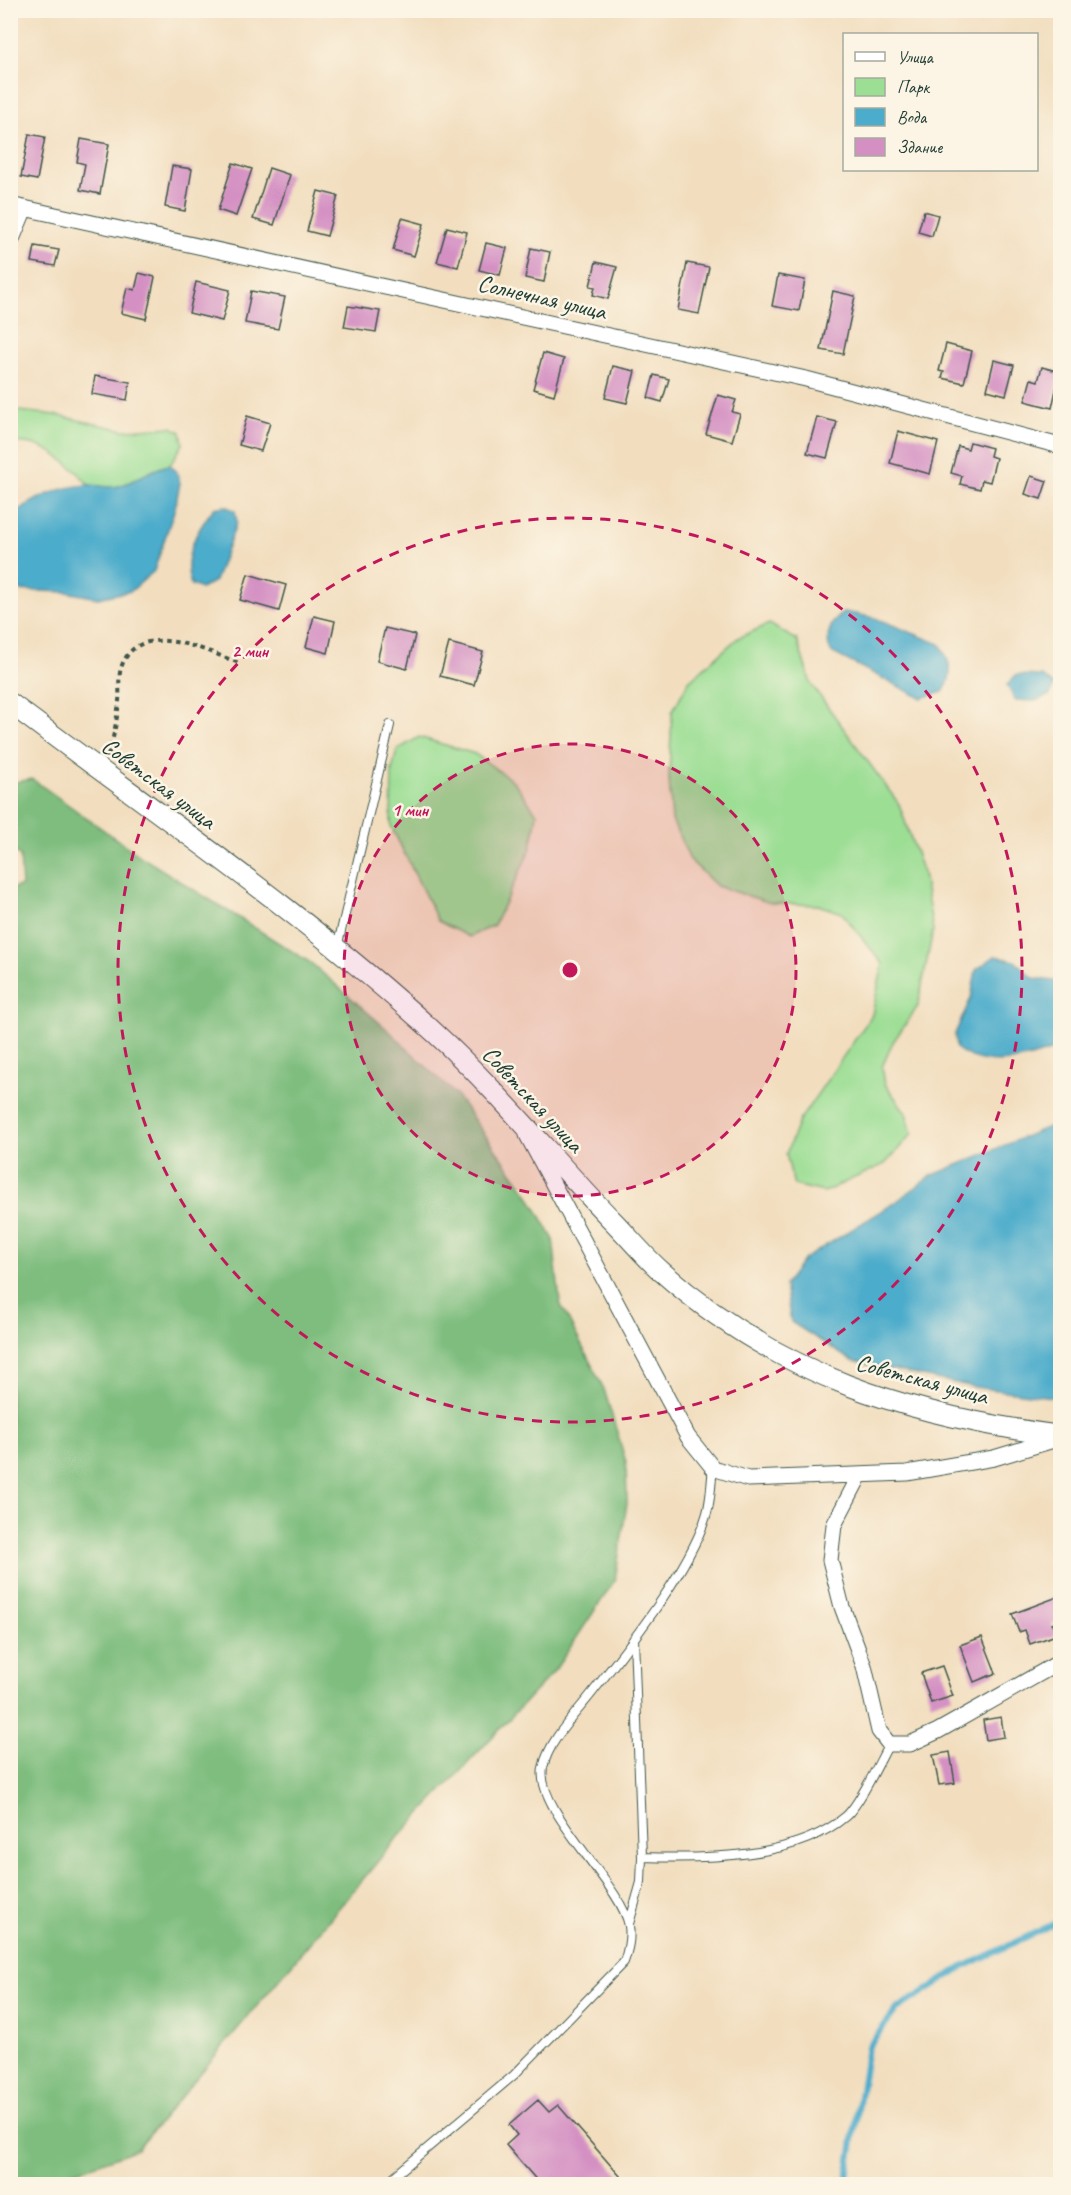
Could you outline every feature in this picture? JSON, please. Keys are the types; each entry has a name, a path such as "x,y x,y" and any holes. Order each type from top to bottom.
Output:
{"street":[{"path":"10,244 18,207"},
{"name":"Солнечная улица","path":"18,207 259,262 443,298 794,376 1060,446"},
{"name":"Советская улица","path":"10,703 337,948 436,1034 659,1269 705,1307 774,1352 834,1382 921,1410 1060,1437"},
{"path":"520,1122 688,1437 713,1468 748,1479 907,1473 994,1458 1060,1437"},
{"path":"860,1475 834,1525 830,1560 842,1607 864,1666 879,1731 889,1744 910,1744 938,1731 1060,1662"}],"lane":[{"path":"337,948 390,725"},
{"path":"629,1924 613,1896 562,1821 546,1789 543,1770 552,1746 633,1638 687,1556 706,1514 713,1468"},
{"path":"385,2184 412,2164 514,2075 624,1962 630,1941 629,1924 641,1882 642,1857 633,1638"},
{"path":"642,1857 696,1859 764,1850 815,1837 848,1814 889,1744"}],"path":[{"path":"102,772 113,740 121,668 130,652 152,640 182,642 239,663"}],"green space":[{"path":"10,410 55,415 124,430 172,427 181,432 183,444 170,465 121,485 101,488 88,484 79,473 47,450 30,443 11,443"},
{"path":"769,624 797,640 811,684 899,804 923,873 933,930 918,1006 893,1042 882,1067 885,1084 906,1113 912,1134 885,1164 824,1192 794,1185 786,1154 799,1121 872,1015 883,964 842,913 818,905 771,903 717,886 690,860 672,820 669,779 672,712 689,681 738,638"},
{"path":"419,737 475,754 514,782 537,814 531,848 494,925 469,937 438,921 391,826 392,770 397,750"},
{"path":"32,779 143,858 311,963 389,1031 456,1095 528,1194 553,1238 560,1303 604,1389 626,1462 627,1503 615,1580 555,1670 394,1842 137,2149 59,2177 11,2184 10,889 22,886 20,856 11,849 10,783"}],"water":[{"path":"170,465 177,472 180,483 175,508 154,571 131,591 98,598 66,592 11,590 11,515 56,491 87,485 119,486"},
{"path":"225,506 235,511 237,522 215,581 201,589 191,585 188,575 189,554 192,544 214,508"},
{"path":"845,612 875,618 940,644 950,668 947,686 943,692 921,698 831,652 828,635 832,624"},
{"path":"1016,675 1042,676 1054,685 1050,695 1035,701 1015,700 1007,685"},
{"path":"995,956 1015,961 1033,978 1060,982 1060,1047 1021,1059 994,1062 980,1060 956,1048 955,1034 971,998 976,970"},
{"path":"1060,1122 1060,1398 974,1387 852,1361 791,1322 785,1285 804,1259 893,1204 931,1176"}],"building":[{"path":"29,134 45,137 37,180 21,177"},
{"path":"81,139 109,144 100,194 80,190 85,164 77,162"},
{"path":"233,163 252,169 236,216 218,210"},
{"path":"172,166 192,169 185,211 165,207"},
{"path":"269,168 290,175 274,225 253,219"},
{"path":"318,191 338,196 327,236 307,231"},
{"path":"924,211 938,215 932,236 918,232"},
{"path":"402,218 424,224 414,256 393,250"},
{"path":"447,227 467,232 458,267 437,262"},
{"path":"486,243 507,248 500,275 479,270"},
{"path":"35,246 59,250 55,266 32,262"},
{"path":"531,248 550,252 544,282 525,278"},
{"path":"596,262 617,267 608,299 593,295 595,287 590,286"},
{"path":"687,263 709,267 699,314 678,310"},
{"path":"139,273 155,277 146,319 121,313 127,288 135,290"},
{"path":"778,275 805,280 799,311 772,306"},
{"path":"196,282 230,290 222,321 189,313"},
{"path":"251,291 285,297 278,329 245,323"},
{"path":"833,291 855,296 843,354 821,350"},
{"path":"348,306 380,311 376,332 344,327"},
{"path":"946,344 972,351 964,383 942,378 944,372 939,371"},
{"path":"543,353 564,359 554,395 533,389"},
{"path":"994,360 1014,365 1006,395 987,390"},
{"path":"613,366 635,371 627,403 605,398"},
{"path":"1042,367 1060,372 1052,408 1025,401 1031,379 1038,381"},
{"path":"654,375 669,379 662,402 648,398"},
{"path":"95,376 130,382 127,400 92,394"},
{"path":"718,395 736,400 732,412 740,414 732,441 706,434"},
{"path":"247,416 270,423 261,451 239,445"},
{"path":"817,417 837,422 827,458 807,453"},
{"path":"898,431 938,442 930,474 890,463"},
{"path":"970,442 992,448 990,456 996,458 990,482 982,480 980,489 960,484 962,476 951,473 958,446 968,449"},
{"path":"1031,476 1047,481 1041,499 1025,494"},
{"path":"248,574 286,585 279,611 240,600"},
{"path":"314,616 335,621 328,653 306,647"},
{"path":"385,628 415,635 407,669 377,661"},
{"path":"449,643 483,652 474,685 440,676"},
{"path":"1060,1596 1060,1621 1052,1624 1056,1635 1030,1644 1025,1630 1019,1632 1012,1614"},
{"path":"982,1637 996,1673 974,1682 960,1645"},
{"path":"942,1666 953,1696 931,1703 921,1673"},
{"path":"1001,1717 1004,1737 986,1740 983,1720"},
{"path":"950,1752 955,1783 939,1785 933,1755"},
{"path":"538,2100 549,2112 558,2105 627,2184 540,2184 506,2145 517,2135 509,2125"}],"waterway":[{"path":"846,2184 868,2047 897,2009 961,1968 1060,1921"}]}
